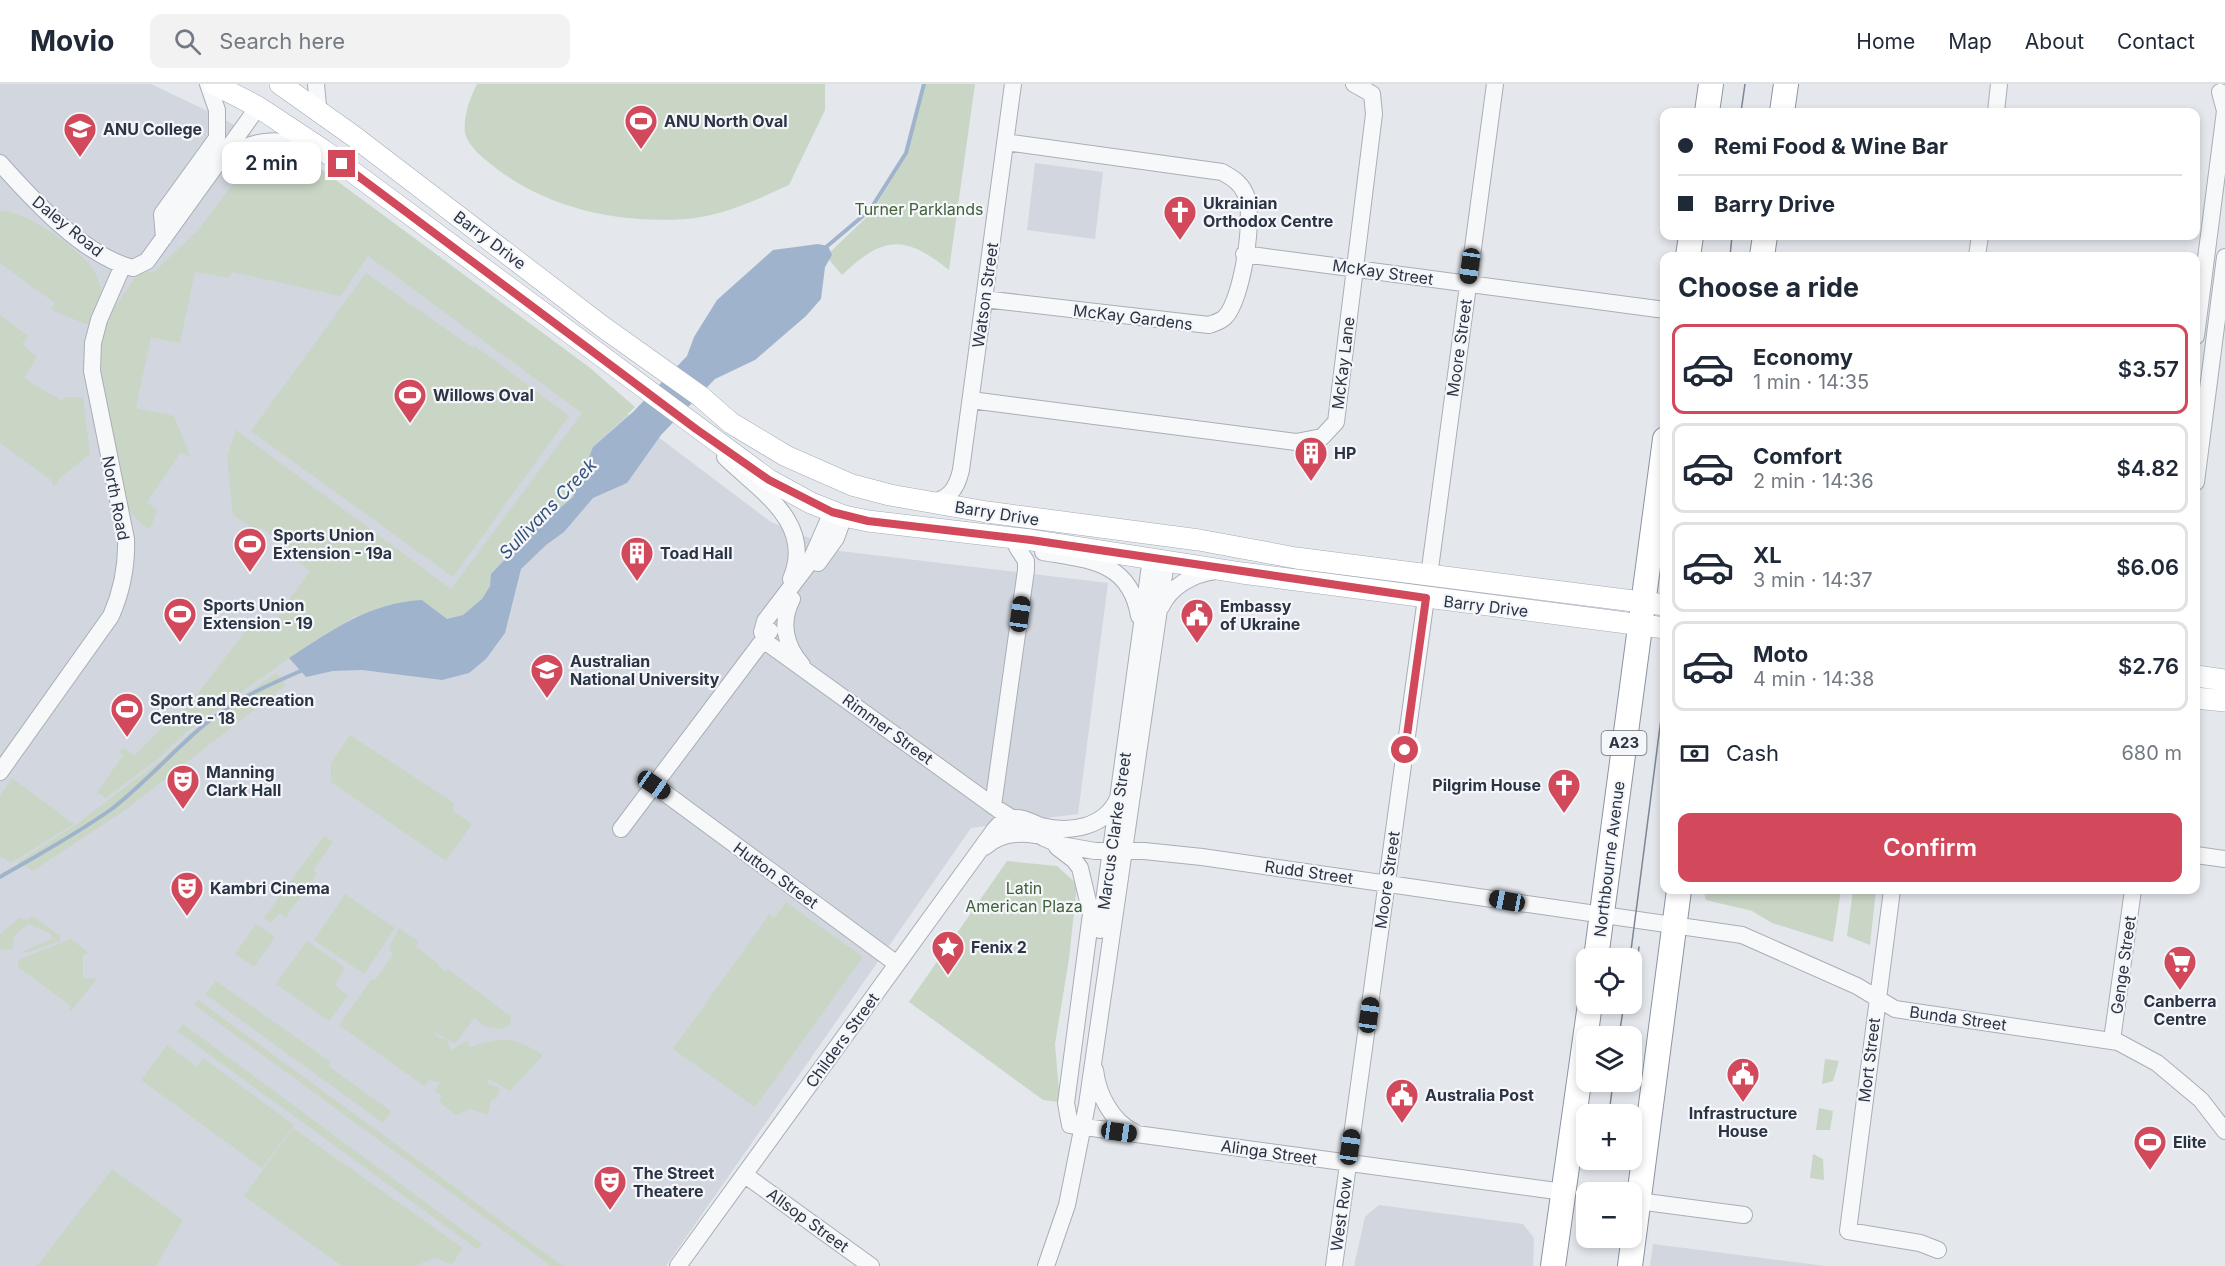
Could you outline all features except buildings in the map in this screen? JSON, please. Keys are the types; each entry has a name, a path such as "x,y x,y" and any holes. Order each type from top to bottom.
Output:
{"highway":[{"path":"1708,108 1711,84"},
{"path":"1783,108 1786,84"},
{"name":"Northbourne Avenue","path":"1597,948 1649,611 1660,493"},
{"path":"1640,1182 1678,894"},
{"path":"1553,1266 1589,1014"},
{"path":"1630,1266 1632,1248"}],"main road":[{"name":"Barry Drive","path":"213,84 258,107 323,150 649,394 769,480 841,502 967,534 1031,540 1426,598 1649,611"},
{"name":"Barry Drive","path":"278,84 324,115 700,396 722,405 771,437 825,461 836,470 841,502"},
{"path":"258,107 278,84"},
{"name":"Barry Drive","path":"841,502 899,497 1649,611 1660,623"},
{"name":"Marcus Clarke Street","path":"1158,559 1163,536"},
{"path":"2200,677 2225,680"},
{"path":"2200,698 2225,701"}],"street":[{"path":"164,238 162,214 217,138 217,110 208,84"},
{"path":"315,84 318,106 324,115"},
{"name":"Watson Street","path":"928,502 940,501 953,492 961,470 1013,84"},
{"name":"McKay Lane","path":"971,400 1296,442 1322,437 1336,422 1375,104 1372,94 1354,84"},
{"name":"Moore Street","path":"1429,576 1495,84"},
{"path":"1997,108 2000,84"},
{"path":"2200,313 2219,203 2225,111 2218,89"},
{"path":"164,238 258,107"},
{"path":"215,168 240,150 268,140 290,141 323,150"},
{"name":"McKay Gardens","path":"984,299 1209,325 1224,319 1232,308 1241,280 1249,203 1236,180 1222,172 1005,142"},
{"name":"Daley Road","path":"0,164 23,190 82,241 123,265 133,267 147,261 164,238"},
{"name":"McKay Street","path":"1244,254 1660,309"},
{"path":"2200,451 2225,257"},
{"name":"North Road","path":"0,772 111,616 121,590 127,559 126,539 92,371 93,343 99,320 123,265"},
{"path":"690,424 777,507 792,525 798,558 788,596 784,628 793,652 809,672"},
{"name":"Watson Street","path":"961,470 964,493 976,507 987,512"},
{"path":"621,829 721,694 765,640 841,502"},
{"path":"967,534 1017,547 1085,560 1112,569 1134,592 1141,634"},
{"path":"993,806 1026,570 1026,561 1017,547"},
{"name":"Marcus Clarke Street","path":"1081,1127 1077,1104 1117,852 1159,612 1158,559"},
{"name":"Marcus Clarke Street","path":"1046,1266 1067,1205 1095,1055 1117,852 1118,798 1141,634 1158,559"},
{"path":"1159,612 1172,592 1185,581 1202,573 1231,571"},
{"path":"721,694 738,660 768,616 788,596"},
{"name":"Moore Street","path":"1348,1162 1426,598"},
{"path":"765,640 762,629 768,616"},
{"name":"Rimmer Street","path":"765,640 771,648 809,672 993,806 1042,837 1061,845 1117,852"},
{"name":"Hutton Street","path":"654,785 897,964"},
{"name":"Rimmer Street","path":"1011,818 1060,829 1093,824 1111,811 1118,798"},
{"name":"Childers Street","path":"678,1266 994,829 1011,818"},
{"name":"Rimmer Street","path":"976,856 987,845 1002,837 1020,834 1042,837"},
{"name":"Marcus Clarke Street","path":"1042,837 1074,860 1084,879 1091,921 1066,1103 1070,1125 1081,1127"},
{"name":"Rudd Street","path":"1117,852 1203,857 1674,925"},
{"path":"2200,856 2225,859"},
{"name":"Mort Street","path":"1891,894 1848,1231 1920,1243 1938,1250"},
{"name":"Genge Street","path":"2112,1040 2132,894"},
{"name":"Bunda Street","path":"1674,925 1732,933 1759,941 1877,997 1895,1009 2112,1040 2157,1064 2201,1100 2225,1131"},
{"path":"1095,1055 1098,1084 1114,1116 1140,1135"},
{"name":"Alinga Street","path":"1081,1127 1564,1192"},
{"name":"West Row","path":"1334,1266 1348,1162"},
{"name":"Allsop Street","path":"745,1175 871,1266"},
{"path":"1642,1202 1744,1215"}],"shaded area":[{"name":"Australian National University","path":"0,84 151,84 218,116 273,147 771,522 840,551 1108,583 1078,814 971,828 666,1266 0,1266"},
{"path":"1035,163 1103,172 1095,239 1027,230"},
{"path":"1379,1205 1523,1224 1534,1238 1533,1266 1354,1266 1365,1217"},
{"path":"1653,1244 1826,1266 1650,1266"}],"green space":[{"name":"ANU North Oval","path":"477,84 825,84 825,110 789,185 738,207 712,215 685,219 632,219 580,209 555,201 508,177 477,152 466,137 465,121"},
{"name":"Turner Parklands","path":"926,84 975,84 949,270 919,250 906,245 894,244 870,253 842,275 826,256 872,212 907,154"},
{"path":"264,144 275,145 310,161 589,367 635,407 593,447 573,497 526,537 491,574 490,586 482,599 463,615 447,619 422,600 355,616 289,658 185,733 158,759 106,798 97,793 123,755 119,751 124,748 134,756 175,715 187,708 246,630 266,631 310,571 286,552 289,548 261,528 257,531 233,515 227,457 236,430 451,589 582,413 368,256 341,296 232,272 228,278 195,272 180,343 151,337 136,408 174,416 191,458 181,452 147,502 157,510 151,527 147,529 128,510 99,373 100,346 107,318 137,275 155,271 197,231"},
{"path":"0,211 36,223 61,239 91,266 102,291 88,325 54,311 51,308 55,303 0,263"},
{"name":"Willows Oval","path":"366,273 473,348 475,346 569,416 453,577 251,431"},
{"path":"0,315 28,336 22,344 37,357 24,378 62,401 65,397 83,397 90,454 61,477 54,487 51,480 0,443"},
{"path":"276,673 286,685 128,808 33,871 18,862 77,824 162,759 189,734"},
{"path":"350,735 454,803 453,811 472,824 446,861 331,782 331,763"},
{"path":"12,778 74,824 11,863 0,856 0,796"},
{"path":"324,836 333,842 313,871 317,874 286,917 279,913 271,923 264,918"},
{"name":"Latin American Plaza","path":"1007,861 1057,866 1077,884 1069,959 1055,1044 1060,1102 1043,1100 909,1002"},
{"path":"345,894 395,928 364,974 314,940"},
{"path":"1704,894 1840,894 1833,942 1772,923 1752,911 1706,900"},
{"path":"1852,894 1876,894 1870,945 1847,936"},
{"path":"786,902 863,957 755,1107 673,1049 769,915 774,918"},
{"path":"32,916 60,936 60,941 26,953 24,951 52,939 51,934 28,924 15,935 12,949 0,950 0,934 19,918 27,920"},
{"path":"256,924 275,937 254,967 235,954"},
{"path":"399,928 418,941 416,947 439,964 438,966 445,971 448,969 511,1017 509,1026 501,1029 483,1026 475,1017 455,1044 435,1032 437,1037 447,1040 451,1050 467,1041 470,1047 491,1041 507,1040 523,1044 543,1055 510,1091 487,1078 488,1084 500,1088 497,1098 491,1100 488,1115 469,1109 456,1115 439,1102 442,1096 435,1091 440,1083 429,1080 424,1086 339,1025 371,980 375,980 393,955 389,947"},
{"path":"71,939 89,953 83,955 83,978 97,979 71,1011 69,1009 71,1006 18,967 18,960"},
{"path":"307,941 345,968 335,985 348,996 329,1021 276,984"},
{"path":"216,981 331,1062 328,1066 391,1111 383,1123 205,994"},
{"path":"198,1000 563,1266 551,1266 194,1005"},
{"path":"183,1024 482,1244 477,1249 177,1031"},
{"path":"167,1045 197,1067 203,1058 294,1125 262,1168 141,1080"},
{"path":"1825,1059 1839,1061 1833,1081 1822,1084"},
{"path":"1819,1108 1833,1111 1830,1130 1816,1130"},
{"path":"293,1128 463,1248 452,1264 435,1258 414,1266 342,1266 244,1196"},
{"path":"1813,1154 1823,1159 1824,1180 1810,1178"},
{"path":"112,1169 183,1220 156,1266 37,1266"}],"water":[{"path":"818,244 828,246 832,255 825,267 821,299 806,316 755,360 715,379 661,435 627,483 593,498 564,532 546,545 521,569 505,633 486,659 469,673 442,680 362,670 333,671 306,677 289,658 352,620 385,606 422,600 447,619 463,615 482,599 490,586 491,574 526,537 573,497 593,447 633,412 687,356 694,337 717,300 773,250"}],"waterway":[{"name":"Sullivans Creek","path":"825,248 870,210 906,153 924,84"},
{"name":"Sullivans Creek","path":"0,877 113,808 215,716 264,687 303,670"}],"tram line":[{"path":"1742,108 1745,84"},
{"path":"1730,252 1732,240"},
{"path":"1631,948 1660,727"},
{"path":"1621,1026 1622,1014"},
{"path":"1610,1104 1612,1092"}],"place":[{"name":"ANU North Oval","path":"641,150"},
{"name":"ANU College","path":"80,158"},
{"name":"Ukrainian Orthodox Centre","path":"1180,241"},
{"name":"Willows Oval","path":"410,424"},
{"name":"HP","path":"1311,482"},
{"name":"Sports Union Extension - 19a","path":"250,573"},
{"name":"Toad Hall","path":"637,582"},
{"name":"Sports Union Extension - 19","path":"180,643"},
{"name":"Embassy of Ukraine","path":"1197,644"},
{"name":"Australian National University","path":"547,699"},
{"name":"Sport and Recreation Centre - 18","path":"127,738"},
{"name":"Manning Clark Hall","path":"183,810"},
{"name":"Pilgrim House","path":"1564,814"},
{"name":"Kambri Cinema","path":"187,917"},
{"name":"Fenix 2","path":"948,976"},
{"name":"Canberra Centre","path":"2180,991"},
{"name":"Infrastructure House","path":"1743,1103"},
{"name":"Australia Post","path":"1402,1124"},
{"name":"Elite","path":"2150,1171"},
{"name":"The Street Theatere","path":"610,1211"}],"route":[{"path":"342,164 696,429 769,480 794,495 832,512 868,521 1031,540 1426,598 1405,750"}]}
